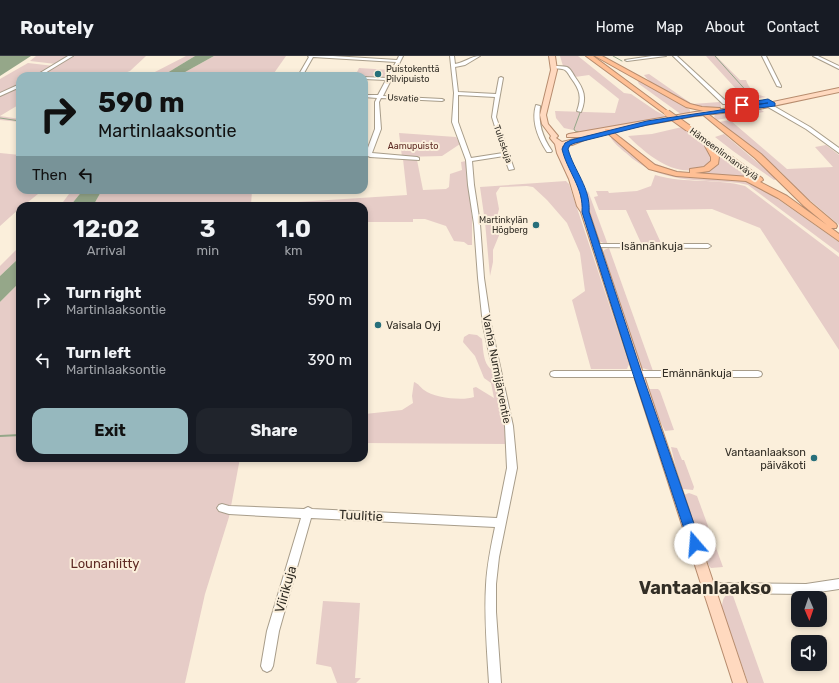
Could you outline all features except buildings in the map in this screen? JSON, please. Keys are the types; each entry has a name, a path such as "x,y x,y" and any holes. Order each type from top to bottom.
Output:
{"highway":[{"name":"Hämeenlinnanväylä","path":"588,56 837,229"},
{"name":"Hämeenlinnanväylä","path":"597,56 671,113"},
{"path":"597,56 688,106 695,114"},
{"path":"688,106 702,109 718,109"},
{"path":"704,113 758,156 800,197 837,229"},
{"name":"Hämeenlinnanväylä","path":"692,128 702,138 839,238"},
{"path":"612,130 656,163 667,168 679,170 694,171 706,169 715,162 714,152 702,138"},
{"path":"612,130 652,167 676,174 748,179 784,198"}],"main road":[{"path":"552,56 554,67 545,112 543,115 544,121 556,140 562,158 576,188 581,206 585,212 637,374 740,683"},
{"path":"704,113 718,109 803,99 820,93 839,90"},
{"path":"556,140 568,139 695,114 768,103"},
{"path":"545,112 550,124 568,139"},
{"path":"556,140 568,139"},
{"path":"568,139 565,149 566,157 582,188 586,202 585,212"}],"street":[{"path":"44,72 71,56"},
{"path":"303,72 311,56 399,61"},
{"path":"368,150 378,129 377,104 379,97 401,56"},
{"name":"Vanha Nurmijärventie","path":"452,56 456,93 455,122 469,160 487,325 508,421 511,446 512,468 494,557 491,584 495,683"},
{"path":"453,66 463,64 478,56"},
{"path":"627,60 664,56"},
{"path":"675,56 725,103"},
{"path":"764,56 779,86"},
{"path":"815,56 839,68"},
{"path":"554,67 568,70 583,91 584,95 579,111"},
{"path":"368,78 389,79"},
{"name":"Tuluskuja","path":"501,78 494,117 511,169"},
{"path":"0,95 16,87"},
{"path":"456,93 498,96"},
{"name":"Usvatie","path":"368,96 442,100"},
{"path":"768,103 826,140 839,151"},
{"path":"538,106 538,126 548,151"},
{"path":"544,142 556,140"},
{"path":"469,160 506,154"},
{"path":"368,155 417,159"},
{"name":"Isännänkuja","path":"596,246 708,246"},
{"name":"Emännänkuja","path":"554,374 758,374"},
{"name":"Tuulitie","path":"222,508 228,510 308,512 501,522"},
{"name":"Viirikuja","path":"267,666 273,631 308,512"},
{"path":"709,588 806,589 839,584"}],"green space":[{"path":"36,56 69,56 56,64 30,61"},
{"path":"73,56 146,56 127,72 46,72"},
{"path":"186,56 195,56 169,72 155,72"},
{"path":"214,56 286,56 275,72 185,72"},
{"path":"560,56 578,56 624,93 631,94 656,111 668,117 582,132 564,128 556,118 555,111 615,113 619,99 589,75 575,77 570,70 563,66"},
{"path":"706,56 716,56 740,80 746,80 753,91 766,97 749,100 749,97 740,90 737,90"},
{"path":"28,63 54,66 43,72 16,72 16,86 0,94 0,79"},
{"path":"359,68 391,70 388,78 368,77 368,72 357,72"},
{"path":"649,74 692,104 678,100 668,95 644,75"},
{"path":"637,80 686,107 690,110 690,113 682,115 639,84"},
{"path":"16,88 16,106 0,116 0,96"},
{"path":"720,102 721,107 700,106 693,104"},
{"path":"759,108 764,112 716,120 714,116 717,113"},
{"path":"0,116 16,118 16,122 0,120"},
{"path":"730,120 787,169 833,167 815,147 826,145 839,155 839,225 799,191 780,171 719,122"},
{"path":"682,127 708,148 711,153 711,162 700,168 689,170 678,169 666,165 645,152 628,136 652,134"},
{"name":"Aamupuisto","path":"399,133 456,137 460,144 442,156 402,157"},
{"path":"724,134 777,179 774,180 715,137"},
{"path":"619,137 654,163 676,171 690,173 702,172 718,158 719,154 750,177 673,172 655,166"},
{"path":"611,138 657,170 746,180 759,186 839,242 839,253 748,185 694,180 665,175 639,163 620,148"},
{"path":"0,153 16,155 16,194 38,194 28,202 16,202 16,212 0,226"},
{"path":"403,159 417,160 423,190 446,189 449,187 450,174 462,170 461,162 466,161 472,210 472,245 454,241 446,226 425,219 413,219 413,222 368,222 368,202 298,202 407,195"},
{"path":"655,175 667,178 723,182 745,186 839,257 839,350 760,228 712,209 646,210 661,243 641,243 626,210 599,210 594,197 598,196 596,191 608,191 609,193 637,191 651,186"},
{"path":"566,181 569,184 629,364 627,369 591,369 572,300 585,291 580,253 567,223 547,200 533,187 500,187 496,193 499,209 497,217 500,233 493,250 493,262 490,276 480,187"},
{"path":"588,191 608,245 599,241 590,218 586,194"},
{"path":"69,194 80,194 73,202 63,202"},
{"path":"100,194 252,194 251,202 95,202"},
{"path":"609,248 653,371 642,368 640,365 602,254 604,250"},
{"path":"16,250 16,261 0,276 0,266"},
{"name":"Lounaniitty","path":"16,286 16,462 239,462 229,517 205,594 185,683 0,683 0,302"},
{"path":"469,334 477,335 482,339 485,360 494,373 501,398 507,437 506,444 368,443 368,414 402,410 413,403 412,396 414,382 429,393 441,397 463,399 474,397 473,388 476,387 494,398 491,383 484,378 475,356 463,342 464,337"},
{"path":"649,389 658,389 660,391 674,430 665,431 658,417"},
{"path":"671,447 677,448 682,460 684,460 694,487 693,490 683,489"},
{"path":"689,493 697,496 723,567 711,568 709,566 684,495"},
{"path":"732,593 764,683 748,683 722,608 724,598"},
{"path":"323,601 360,603 355,678 361,678 356,683 337,683 331,667 316,664"}],"shaded area":[{"path":"0,56 31,56 0,76"},
{"path":"195,56 214,56 185,72 169,72"},
{"path":"80,194 100,194 95,202 73,202"},
{"path":"16,261 16,286 0,302 0,276"}],"waterway":[{"path":"613,56 622,61"},
{"path":"715,56 750,95"},
{"path":"579,132 575,131 574,129 581,110"},
{"path":"0,118 16,120"},
{"path":"0,436 16,435"}],"place":[{"name":"Puistokenttä Pilvipuisto","path":"378,74"},
{"name":"Martinkylän Högberg","path":"536,225"},
{"name":"Vaisala Oyj","path":"378,325"},
{"name":"Vantaanlaakson päiväkoti","path":"814,458"}],"district":[{"name":"Vantaanlaakso","path":"705,588"}],"route":[{"path":"695,544 637,374 585,212 586,202 582,188 576,173 566,157 565,146 582,139 647,123 695,114 773,104 768,101 742,105"}]}
